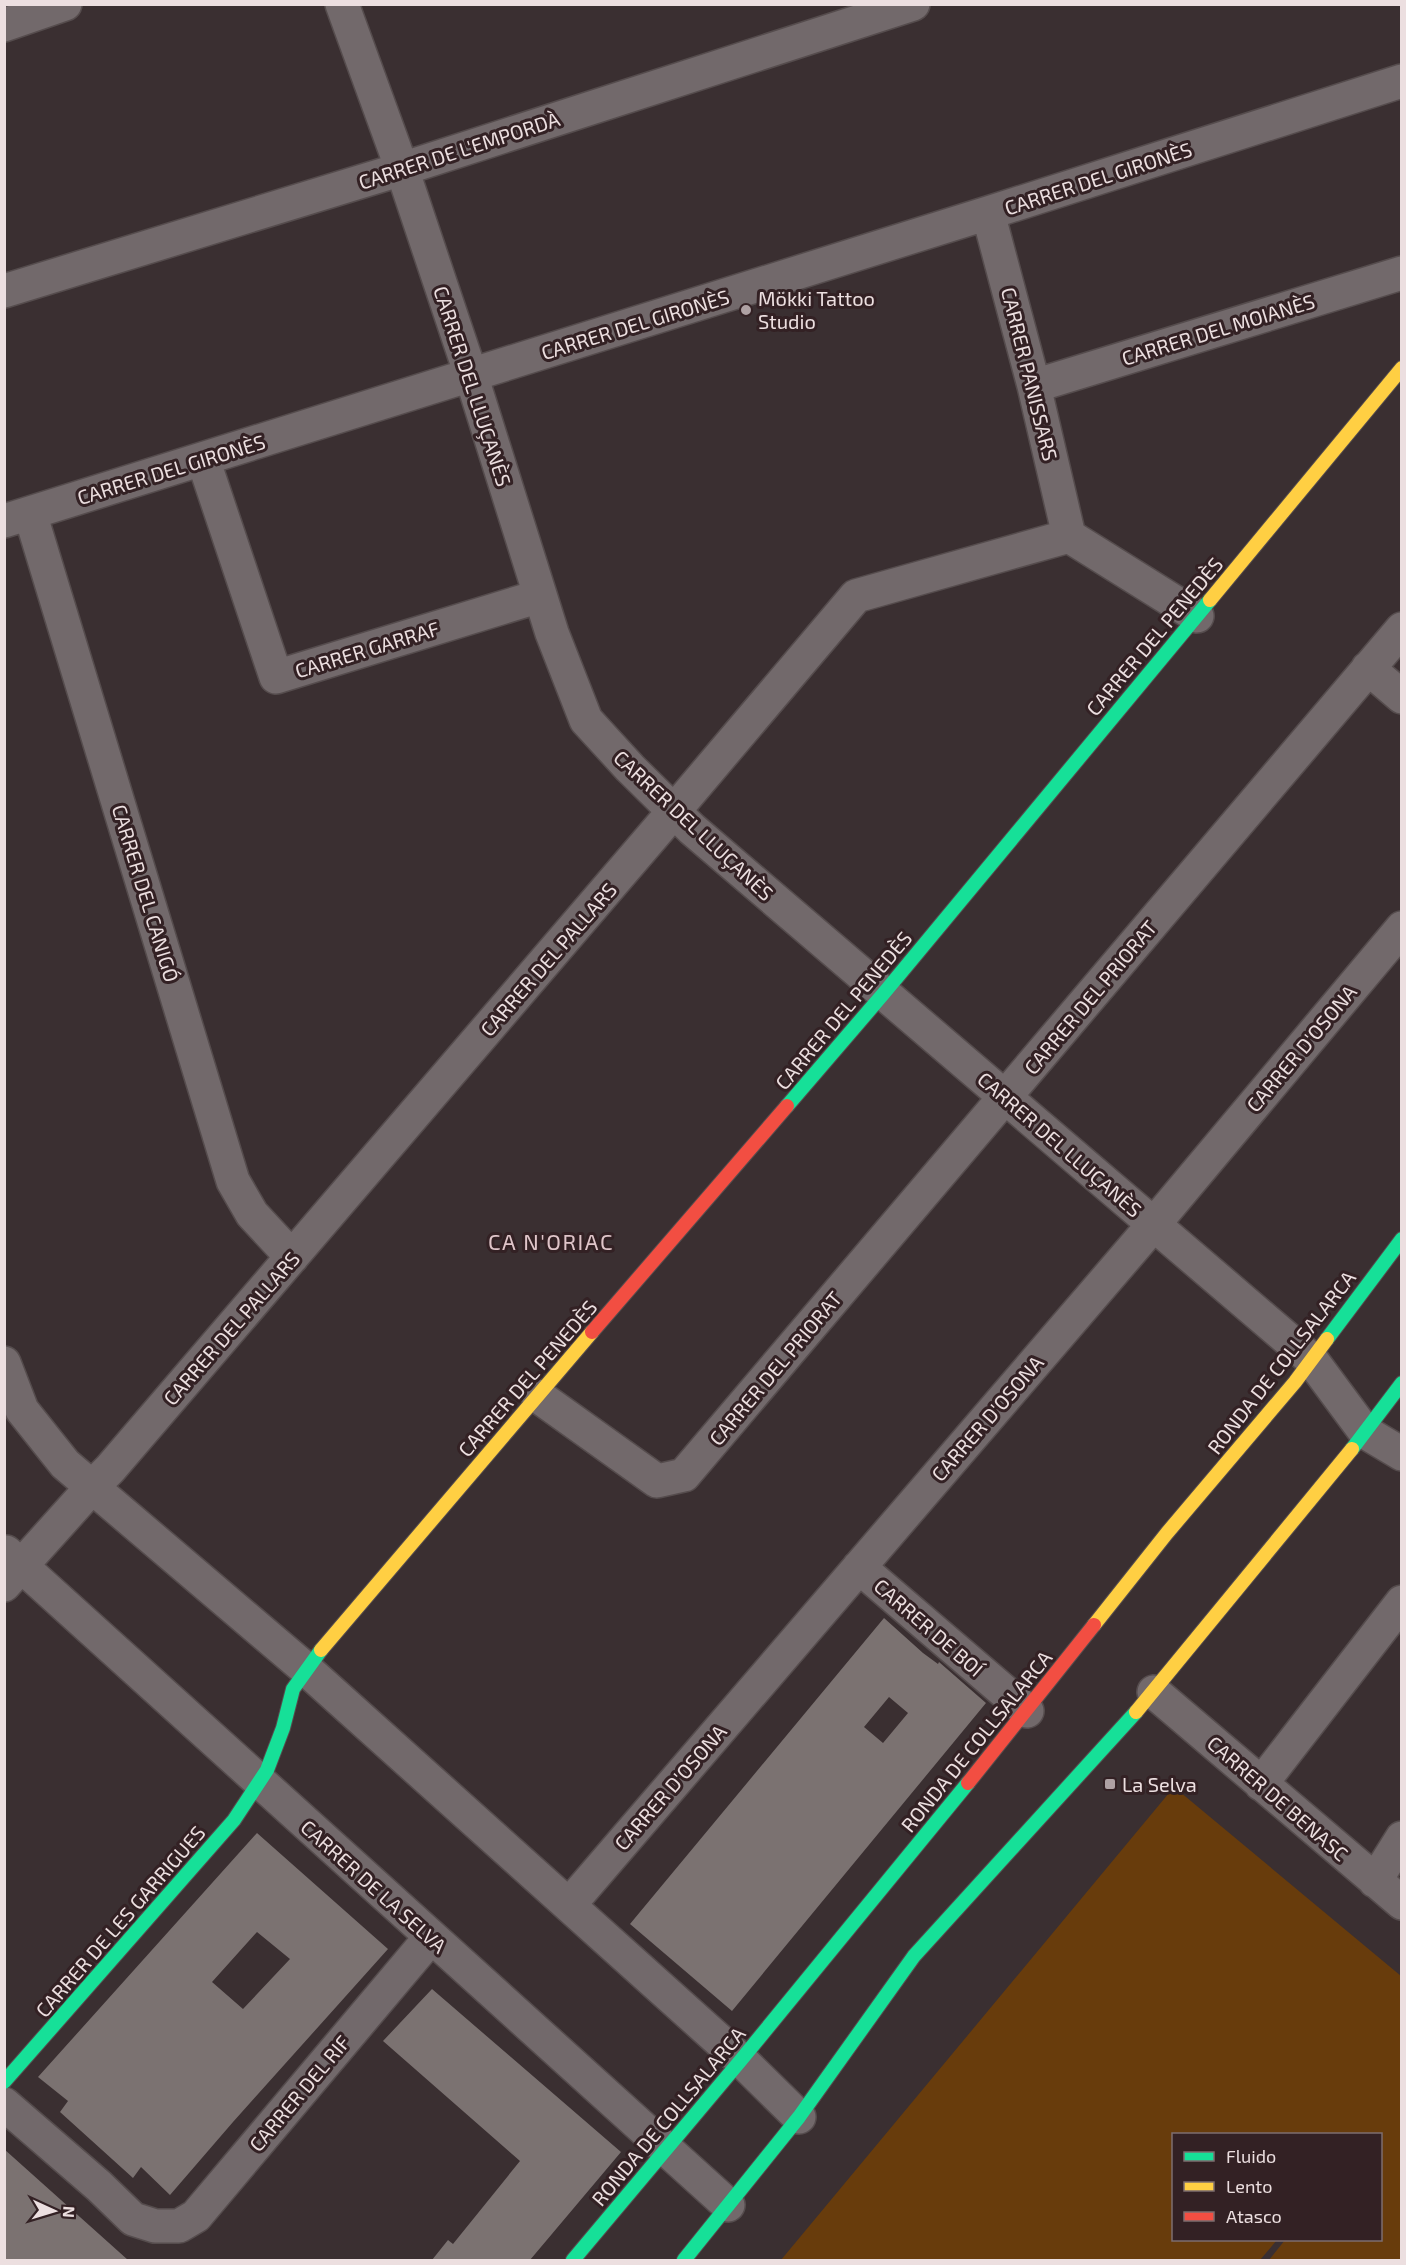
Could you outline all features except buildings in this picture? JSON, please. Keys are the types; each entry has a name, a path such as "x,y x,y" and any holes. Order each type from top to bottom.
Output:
{"street":[{"path":"4,25 65,4"},
{"name":"CARRER DEL LLUÇANÈS","path":"342,4 402,169 471,375 540,596 586,720 674,812 1311,1359 1365,1432"},
{"name":"CARRER DE L'EMPORDÀ","path":"4,291 402,169 913,4"},
{"name":"CARRER DEL GIRONÈS","path":"17,517 988,213 1401,81"},
{"name":"CARRER PANISSARS","path":"988,213 1034,386 1069,536"},
{"name":"CARRER DEL MOIANÈS","path":"1034,386 1401,273"},
{"name":"CARRER DEL PENEDÈS","path":"259,1780 267,1770 283,1728 293,1689 331,1636 884,993 1401,368"},
{"name":"CARRER GARRAF","path":"203,459 276,677 540,596"},
{"name":"CARRER DEL CANIGÓ","path":"17,517 233,1181 252,1214 292,1257"},
{"path":"1069,536 1197,616"},
{"name":"CARRER DEL PALLARS","path":"10,1567 110,1469 674,812 856,596 1069,536"},
{"name":"CARRER DEL PRIORAT","path":"538,1396 657,1481 684,1475 1401,629"},
{"path":"1368,668 1401,697"},
{"name":"CARRER D'OSONA","path":"569,1905 1154,1224 1401,928"},
{"name":"RONDA DE COLLSALARCA","path":"573,2260 741,2060 1027,1711 1167,1533 1311,1359 1401,1239"},
{"path":"4,1363 22,1410 65,1464 307,1670 741,2060 799,2117"},
{"path":"684,2260 799,2117 914,1956 1154,1692 1365,1432 1401,1383"},
{"path":"1365,1432 1401,1454"},
{"name":"CARRER DE LA SELVA","path":"10,1567 259,1780 728,2205"},
{"name":"CARRER DE BOÍ","path":"859,1567 1027,1711"},
{"path":"1261,1784 1401,1602"},
{"name":"CARRER DE BENASC","path":"1154,1692 1401,1903"},
{"name":"CARRER DE LES GARRIGUES","path":"4,2082 234,1820 259,1780"},
{"path":"1375,1881 1401,1838"},
{"name":"CARRER DEL RIF","path":"4,2104 99,2186 133,2219 155,2226 179,2226 196,2216 431,1937"}],"shaded area":[{"path":"1174,1787 1401,1976 1401,2260 1269,2260 1284,2241 1382,2241 1382,2133 1172,2133 1172,2241 1276,2241 1260,2260 781,2260"}],"traffic: fast":[{"path":"787,1106 884,993 1210,600"},
{"path":"1327,1339 1402,1239"},
{"path":"1352,1449 1402,1383"},
{"path":"4,2082 234,1820 267,1770 283,1728 293,1689 321,1650"},
{"path":"684,2260 799,2117 914,1956 1136,1712"},
{"path":"573,2260 741,2060 968,1783"}],"traffic: slow":[{"path":"1210,600 1402,368"},
{"path":"321,1650 592,1332"},
{"path":"1094,1625 1167,1533 1295,1382 1327,1339"},
{"path":"1136,1712 1352,1449"}],"traffic: jam":[{"path":"592,1332 787,1106"},
{"path":"968,1783 1094,1625"}],"place":[{"name":"Mökki Tattoo Studio","path":"746,310"},
{"name":"La Selva","path":"1110,1784"}],"district":[{"name":"CA N'ORIAC","path":"551,1241"}]}
